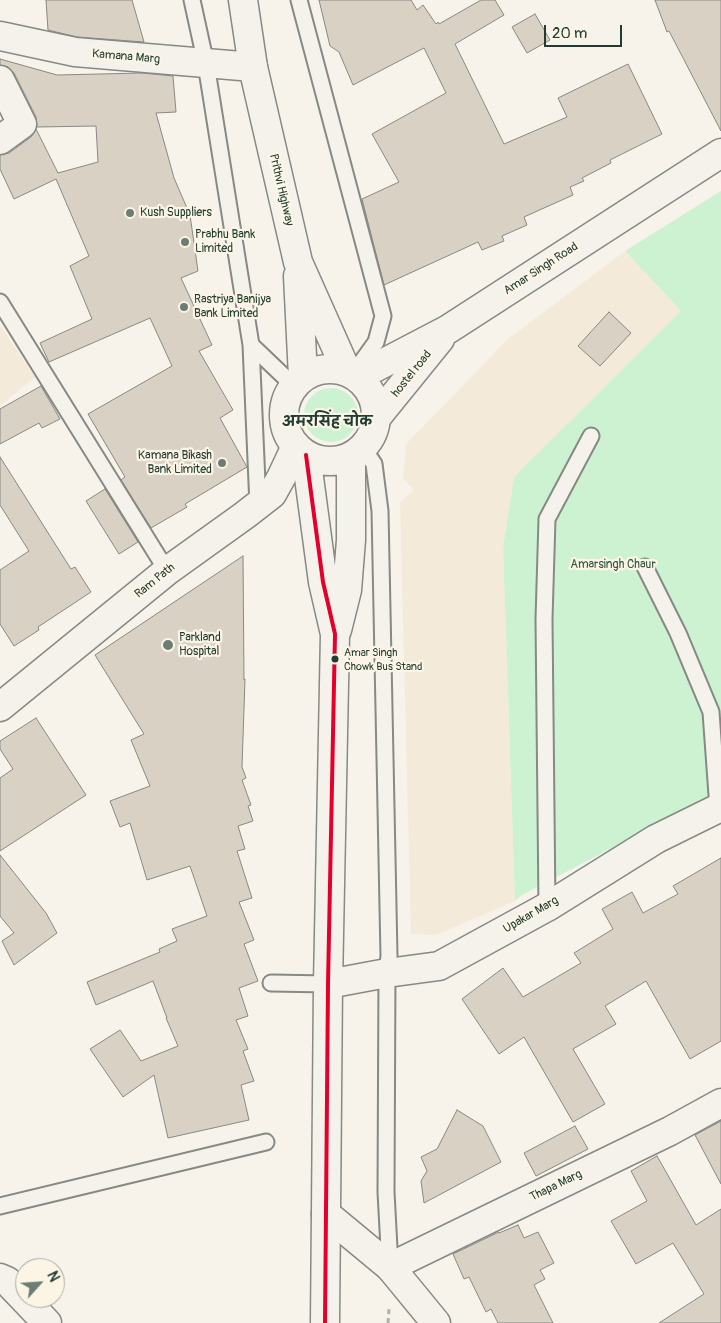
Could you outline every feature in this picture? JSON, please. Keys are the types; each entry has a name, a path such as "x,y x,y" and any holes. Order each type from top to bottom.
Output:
{"main road":[{"name":"Prithvi Highway","path":"242,0 253,67 298,262 352,375 368,388 375,402 376,418"},
{"name":"Kamana Marg","path":"0,36 75,52 253,67"},
{"path":"0,80 22,124 0,140"},
{"name":"Amar Singh Road","path":"352,375 448,330 721,153"},
{"path":"298,262 298,382"},
{"name":"hostel road","path":"376,418 448,330"},
{"path":"352,375 336,369 324,369 313,372 298,382 288,397 284,410 284,423 288,435 301,451 321,461 336,461 357,452 374,430 376,418"},
{"path":"301,451 323,582 336,634"},
{"name":"Ram Path","path":"0,707 167,571 258,506 272,494 282,476 301,451"},
{"path":"326,1323 328,984 336,634 347,590 357,452"},
{"name":"Upakar Marg","path":"328,984 439,966 547,907 656,840 720,808"},
{"name":"Thapa Marg","path":"390,1267 670,1131 721,1103"},
{"path":"326,1214 390,1267 436,1323"},
{"path":"2,1282 47,1323"}],"lane":[{"path":"192,0 206,64 251,345 258,506"},
{"path":"299,0 383,316 376,342 352,375"},
{"path":"0,302 167,571"},
{"path":"251,345 298,382"},
{"path":"547,907 544,619 547,519 591,436"},
{"path":"357,452 374,464 380,511 389,946 387,973 386,1192 390,1267"},
{"path":"645,567 678,633 711,712 720,808"},
{"path":"271,983 328,984"},
{"path":"0,1206 266,1142"}],"shaded area":[{"path":"625,251 681,311 514,477 503,548 515,901 436,935 411,934 400,503 414,490 403,478 406,444 508,339"},
{"path":"0,325 35,377 0,406"}],"green space":[{"name":"Amarsingh Chaur","path":"721,191 721,791 522,895 515,901 503,548 514,477 681,311 625,251"},
{"path":"331,388 341,390 350,396 356,405 358,415 356,425 350,434 341,440 331,442 321,440 312,434 306,425 304,415 306,405 312,396 321,390"}],"building":[{"path":"46,0 132,0 144,42 77,37 48,30"},
{"path":"319,0 411,0 417,10 423,5 436,24 438,22 439,24 481,0 495,0 504,15 455,44 504,144 567,117 558,98 628,64 662,134 610,160 611,163 582,178 584,181 570,187 573,195 524,217 527,225 502,236 504,241 482,250 478,242 384,285 362,199 399,182 372,134 446,93 424,48 353,85 339,52 330,46"},
{"path":"655,0 721,0 721,131 669,31 667,32"},
{"path":"535,14 550,40 527,53 512,27"},
{"path":"0,59 57,75 142,73 173,76 176,112 156,113 174,178 190,215 198,271 181,278 212,345 199,351 233,410 220,418 247,467 185,504 187,507 151,528 121,480 125,477 88,414 172,366 150,318 49,362 40,343 92,319 70,266 89,256 56,179 14,199 0,169 0,155 9,153 31,137 36,129 58,173 98,162 96,126 37,127 36,117 14,73 8,67 0,65"},
{"path":"609,312 631,333 600,366 578,346"},
{"path":"41,386 60,419 42,428 39,423 0,444 0,409"},
{"path":"0,457 71,569 75,567 91,592 38,627 39,630 14,646 0,624 0,570 29,551 0,505"},
{"path":"105,489 138,542 119,554 86,501"},
{"path":"243,556 245,679 242,767 246,778 242,780 251,805 248,806 253,821 238,826 245,849 237,851 252,898 239,902 254,940 244,944 258,981 239,988 248,1016 236,1020 248,1049 243,1051 254,1081 241,1085 249,1120 168,1138 154,1075 123,1097 90,1049 120,1030 141,1061 178,1046 153,981 96,1005 87,982 160,952 159,949 177,941 172,929 207,916 190,866 147,880 130,823 120,827 110,801 150,786 131,740 144,734 95,655"},
{"path":"36,718 86,795 0,851 0,778 13,769 0,749 0,741"},
{"path":"0,855 46,913 57,933 14,965 2,941 14,933 0,916"},
{"path":"721,858 721,1041 690,1059 646,981 605,1006 616,1024 573,1049 605,1104 573,1122 524,1037 499,1054 462,999 503,968 523,997 581,963 574,953 613,929 602,909 632,892 643,913 678,894 673,886"},
{"path":"457,1110 483,1126 501,1162 424,1203 421,1181 427,1171 421,1157 437,1149"},
{"path":"721,1121 721,1184 695,1135"},
{"path":"575,1126 588,1149 536,1176 524,1153"},
{"path":"657,1156 696,1225 721,1209 721,1323 659,1323 704,1294 673,1243 636,1264 611,1221 647,1201 631,1171"},
{"path":"518,1225 524,1238 538,1232 554,1263 540,1270 545,1279 534,1285 553,1323 498,1323 491,1309 486,1312 469,1277 464,1279 453,1254"}],"transit line":[{"path":"306,455 323,582 335,634 328,984 325,1323"}],"place":[{"name":"Kush Suppliers","path":"130,213"},
{"name":"Prabhu Bank Limited","path":"185,242"},
{"name":"Rastriya Banijya Bank Limited","path":"184,307"},
{"name":"Kamana Bikash Bank Limited","path":"222,463"},
{"name":"Parkland Hospital","path":"168,645"},
{"name":"Amar Singh Chowk Bus Stand","path":"335,659"}],"district":[{"name":"अमरसिंह चोक","path":"327,422"}]}
